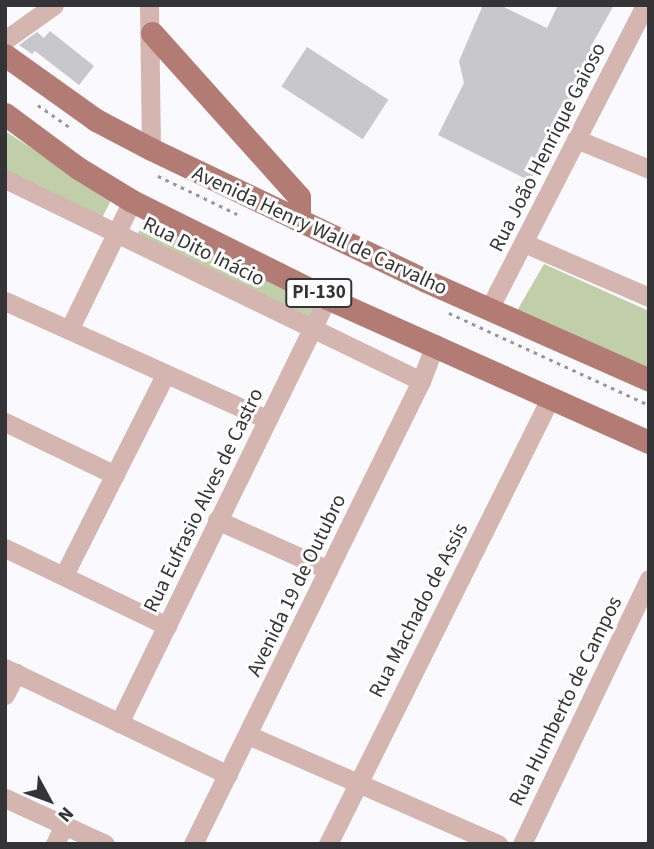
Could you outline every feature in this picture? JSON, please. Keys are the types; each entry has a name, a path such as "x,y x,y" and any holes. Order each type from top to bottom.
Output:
{"main road":[{"path":"152,33 299,197 299,220"},
{"name":"Avenida Henry Wall de Carvalho","path":"5,55 96,120 151,149 489,309 649,380"},
{"name":"PI-130","path":"5,114 78,168 132,201 327,298 649,442"}],"street":[{"path":"5,40 54,5"},
{"path":"149,5 152,33 151,149"},
{"name":"Rua João Henrique Gaioso","path":"489,309 576,139 641,31 645,5"},
{"path":"576,139 649,169"},
{"name":"Rua Dito Inácio","path":"5,179 421,381"},
{"path":"69,330 132,201"},
{"path":"524,243 649,297"},
{"name":"Rua Eufrasio Alves de Castro","path":"119,723 266,419 314,330 327,298"},
{"path":"5,301 266,419"},
{"name":"Avenida 19 de Outubro","path":"193,844 421,381 435,344"},
{"path":"64,575 165,375"},
{"name":"Rua Machado de Assis","path":"328,844 550,398"},
{"path":"5,422 115,475"},
{"path":"217,520 328,570"},
{"path":"5,548 167,626"},
{"name":"Rua Humberto de Campos","path":"522,844 649,579"},
{"path":"5,695 10,671 228,775"},
{"path":"248,735 356,785 498,844"},
{"path":"5,798 105,844"},
{"path":"55,844 64,825"}],"path":[{"path":"457,321 649,405"}],"green space":[{"path":"5,131 111,200 102,218 5,172"},
{"path":"144,220 316,300 307,319 135,239"},
{"path":"544,264 649,311 649,374 514,316"}],"building":[{"path":"483,5 500,5 547,28 558,5 614,5 590,48 600,53 530,181 438,135 464,83 459,61"},
{"path":"50,31 94,66 79,85 35,51 32,54 19,45 37,32 44,38"},
{"path":"307,47 388,100 363,139 281,86"}]}
